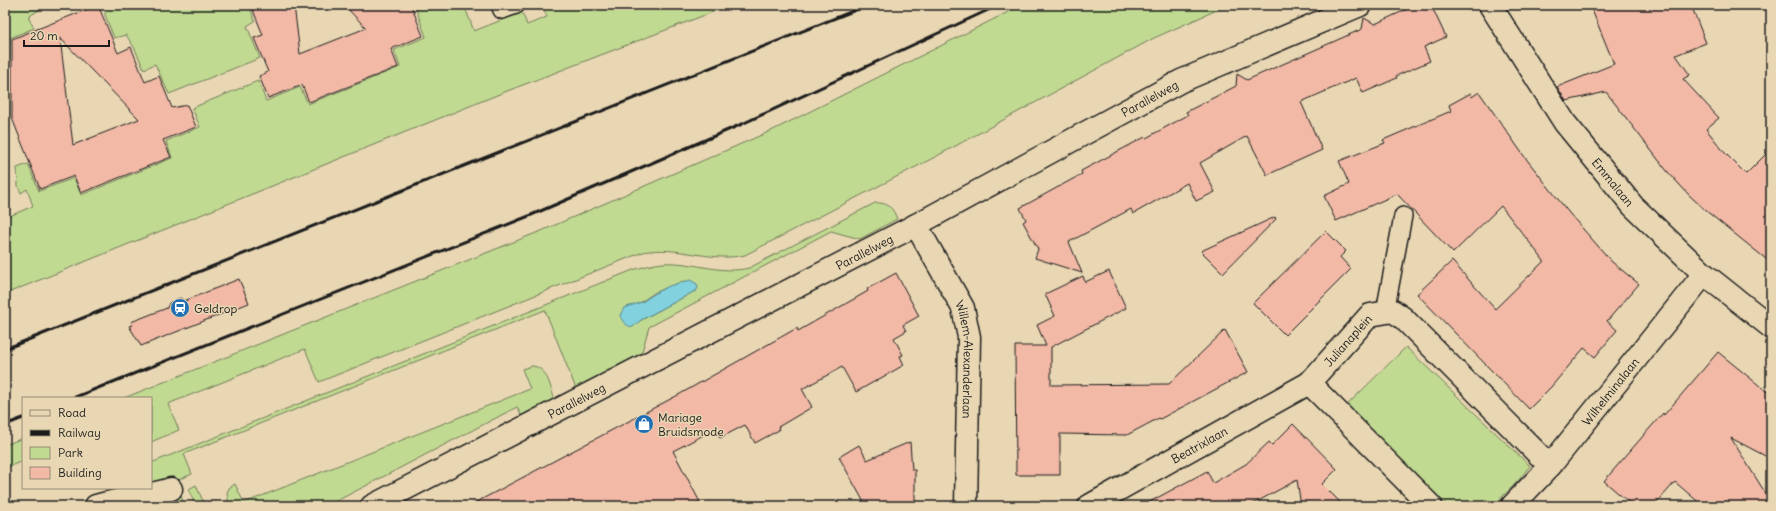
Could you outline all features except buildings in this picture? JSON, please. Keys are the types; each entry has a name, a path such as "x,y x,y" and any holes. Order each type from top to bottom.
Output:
{"street":[{"name":"Parallelweg","path":"372,506 916,225 1181,82 1360,5"},
{"name":"Emmalaan","path":"1490,5 1565,122 1633,206 1704,274 1771,327"},
{"name":"Willem-Alexanderlaan","path":"916,225 963,308 969,338 966,506"},
{"name":"Wilhelminalaan","path":"1512,506 1550,466 1704,274"},
{"name":"Julianaplein","path":"1309,383 1370,315 1393,311 1403,318 1550,466"},
{"name":"Beatrixlaan","path":"1089,506 1309,383"},
{"path":"1309,383 1431,506"},
{"path":"96,506 118,498 152,495 171,489"}],"lane":[{"path":"500,5 502,10 516,5"},
{"path":"1385,312 1403,216"}],"green space":[{"path":"5,5 47,5 28,17 34,28 10,38 9,68 5,99"},
{"path":"105,5 249,5 255,21 247,26 260,58 169,94 155,64 144,69 134,47 126,35 114,38 105,15"},
{"path":"427,5 464,5 474,31 522,12 527,25 547,17 542,5 731,5 502,93 5,294 5,218 33,206 27,189 21,193 18,186 17,168 28,164 39,191 74,178 81,195 172,158 166,141 200,127 192,108 258,81 266,101 300,87 308,104 400,67 394,50 426,37 416,9"},
{"path":"1022,5 1228,5 1154,38 937,156 745,255 720,257 656,250 643,252 319,382 305,349 168,404 179,430 152,442 152,397 126,397 546,229 773,130"},
{"path":"875,203 889,206 897,219 860,239 831,231 649,327 641,355 576,389 545,310 184,454 192,474 169,484 152,485 152,463 633,270 651,265 674,263 717,269 738,270 749,268","holes":["683,281 697,290 636,323 627,307 638,304 654,293"]},
{"path":"1406,347 1530,466 1517,482 1493,506 1448,506 1345,407"},
{"path":"532,366 542,370 545,374 555,400 522,417 517,407 327,506 229,506 227,493 229,488 235,484 244,503 530,389 522,369"},
{"path":"22,438 22,461 5,468 5,445"},
{"path":"196,485 205,506 195,506 189,489"},
{"path":"179,491 185,506 178,506 173,493"}],"water":[{"path":"690,280 697,284 697,290 641,320 633,327 626,325 622,320 620,315 624,308 642,302 669,286"}],"railway":[{"path":"5,349 868,5"},
{"path":"76,397 529,216 742,124 999,5"},
{"path":"5,425 22,418"}],"place":[{"name":"Geldrop","path":"180,308"},
{"name":"Mariage Bruidsmode","path":"644,424"}]}
